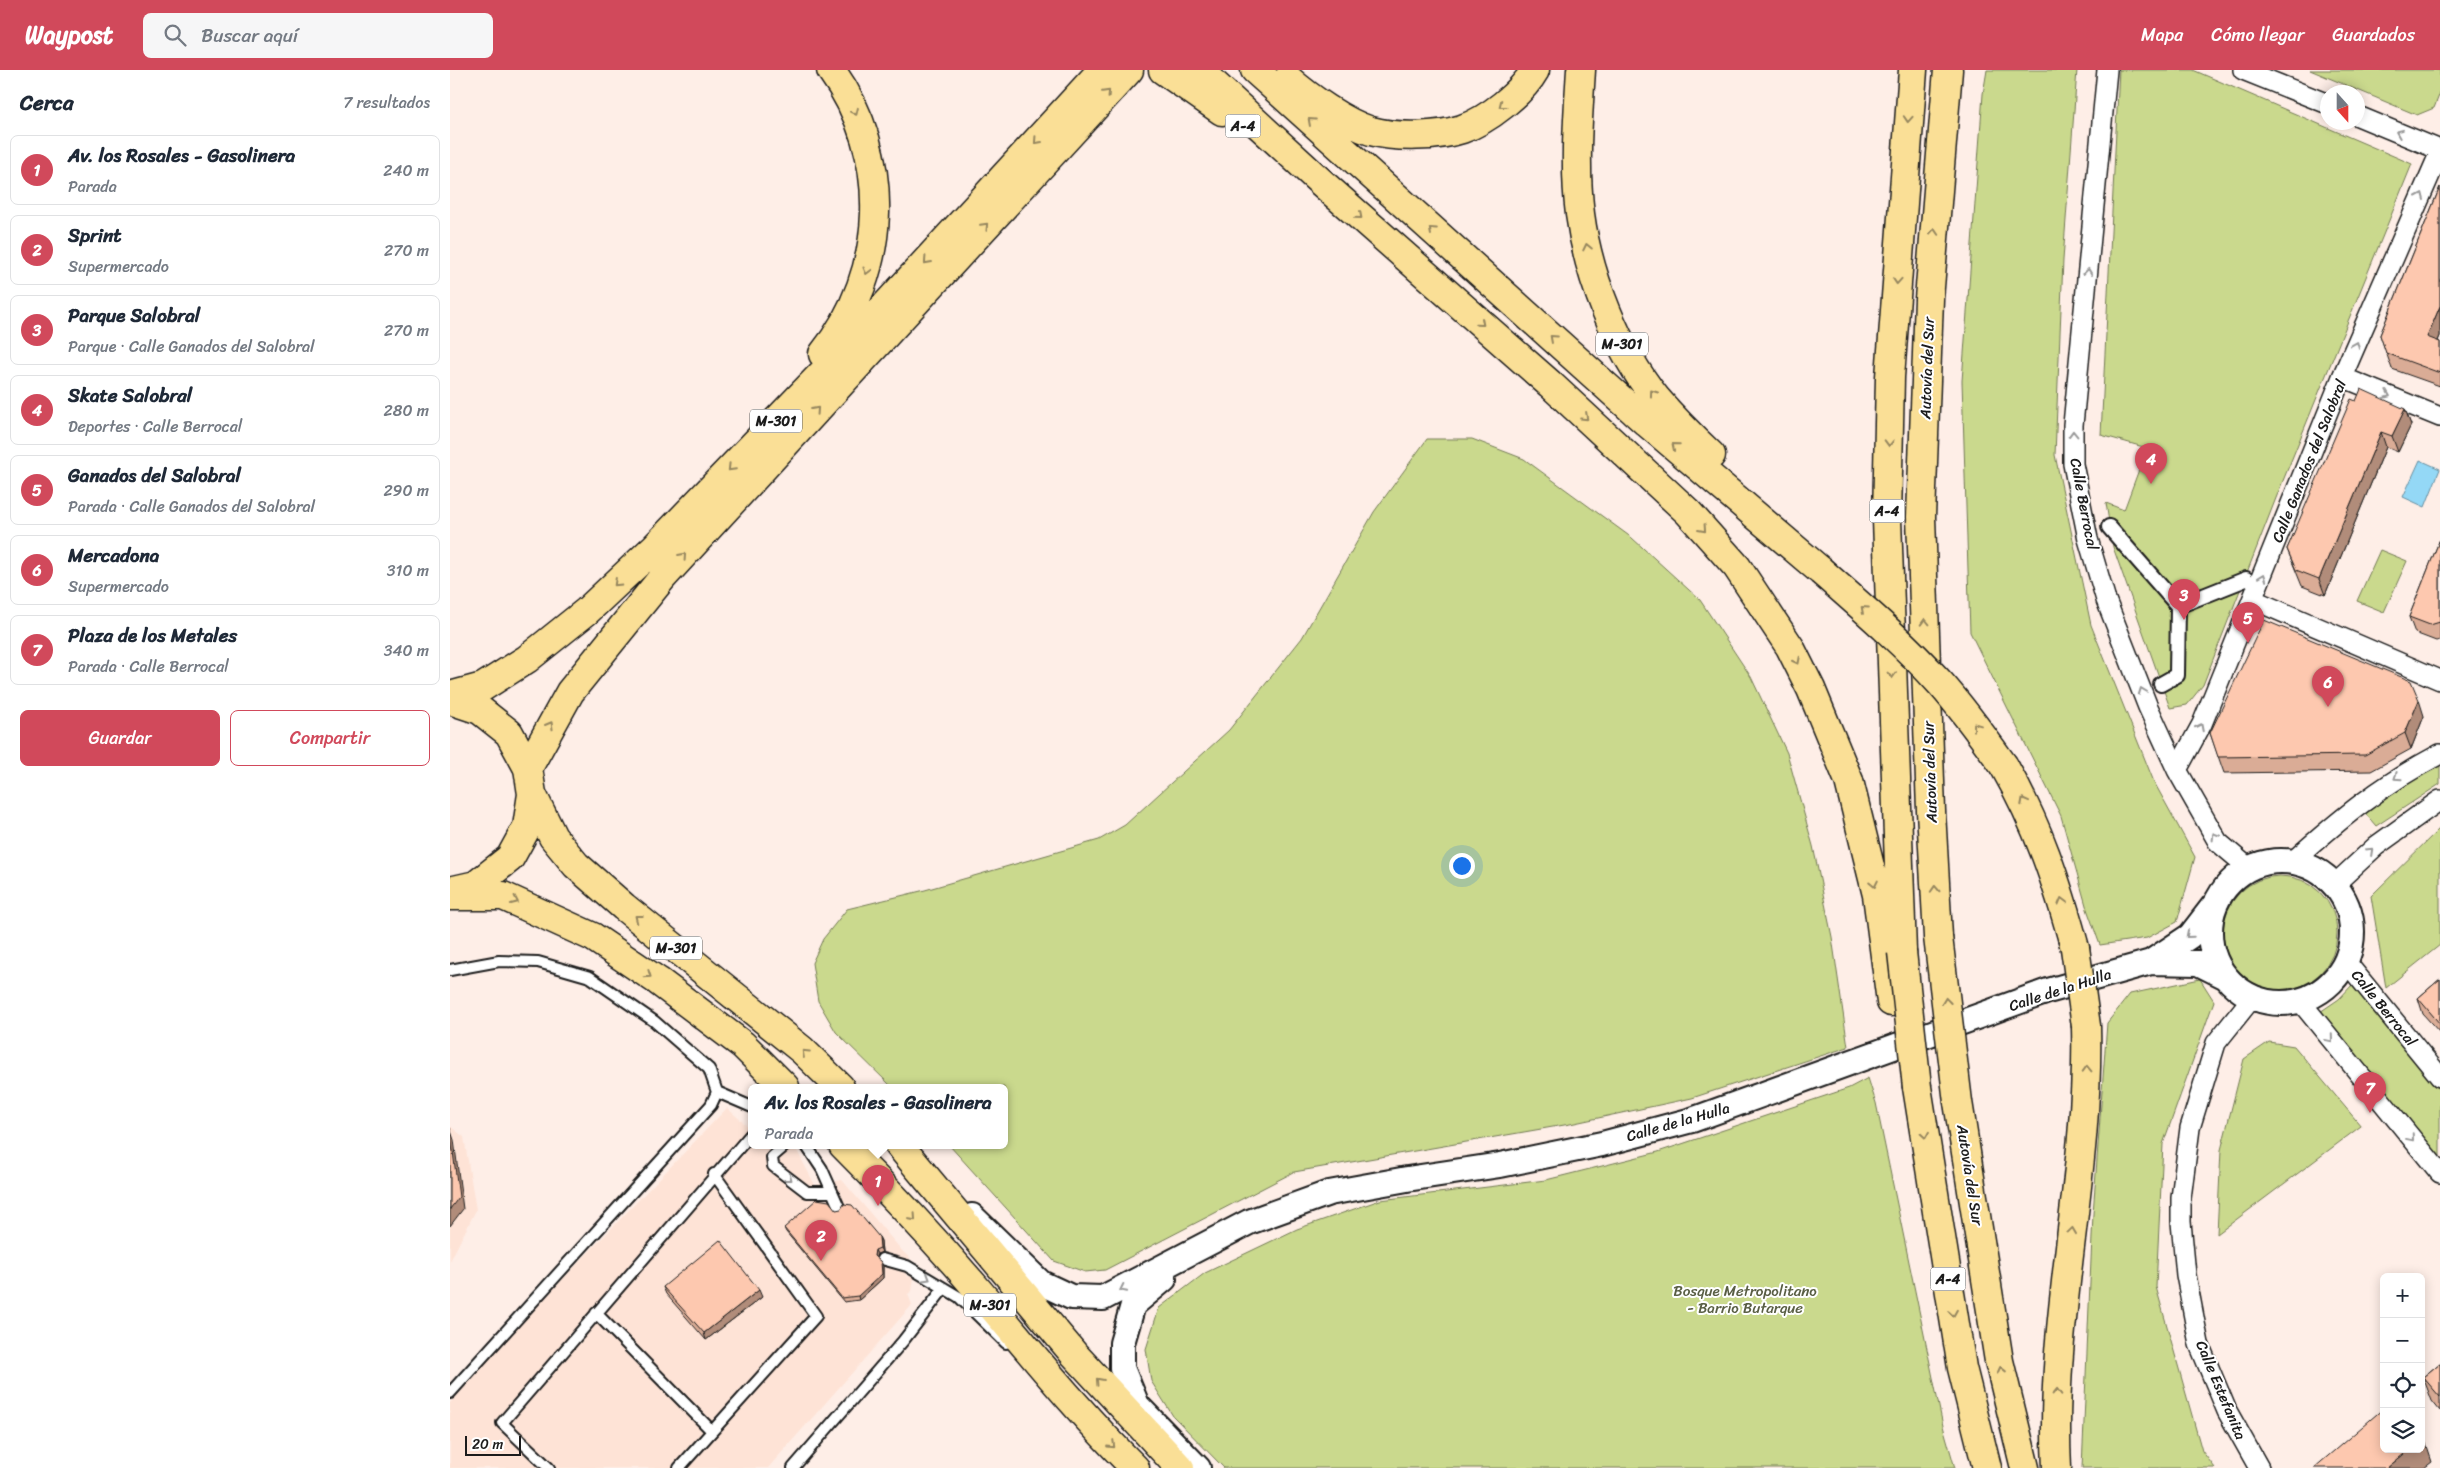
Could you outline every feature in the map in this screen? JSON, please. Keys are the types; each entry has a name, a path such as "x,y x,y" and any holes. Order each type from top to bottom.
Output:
{"highway":[{"name":"M-301","path":"759,438 838,332 866,275 875,232 877,196 869,147 857,114 831,70"},
{"name":"M-301","path":"454,898 476,886 510,858 527,828 530,781 570,692 663,577 1078,111 1102,70"},
{"name":"M-301","path":"450,696 483,687 527,659 587,611 655,547 1078,111 1128,70"},
{"name":"A-4","path":"1164,70 1322,183"},
{"path":"1199,70 1322,183 1622,451 1688,512 1737,567 1790,647 1811,689 1837,750 1849,781 1877,895 1893,950"},
{"path":"1255,70 1646,422 1890,632 1940,683 1974,723 2004,766 2026,804 2041,838 2057,883 2075,948 2086,1026 2088,1078 2082,1150 2066,1270 2057,1364 2058,1468"},
{"path":"1278,70 1295,85 1348,120 1372,131 1415,136 1462,128 1501,107 1529,80 1535,70"},
{"name":"M-301","path":"1581,70 1578,155 1580,214 1590,261 1609,317 1628,355 1655,397 1717,462 1774,514 1813,564"},
{"name":"A-4","path":"1913,70 1890,378 1887,519 1893,950 1962,1368 1987,1468"},
{"name":"Autovía del Sur","path":"1948,70 1929,299 1921,517 1931,811 1938,938 1958,1102 1999,1361 2025,1468"},
{"name":"M-301","path":"450,700 480,710 508,733 530,781 552,837 576,866 802,1050 837,1084"},
{"name":"M-301","path":"454,898 503,896 594,938 658,981 743,1045 782,1084"},
{"name":"M-301","path":"847,1149 892,1194 976,1288 1093,1426 1135,1468"},
{"name":"M-301","path":"903,1149 1074,1354 1180,1468"}],"street":[{"name":"Calle Berrocal","path":"2107,70 2073,424 2073,464 2088,539 2106,600 2148,707 2177,770 2218,842 2250,869"},
{"path":"2243,70 2320,101"},
{"path":"2365,119 2440,151"},
{"name":"Calle Ganados del Salobral","path":"2177,770 2202,724 2254,600 2342,377 2440,151"},
{"path":"2342,377 2440,417"},
{"path":"2110,527 2178,606 2177,675 2161,684"},
{"path":"2178,606 2246,579"},
{"path":"2254,600 2440,680"},
{"path":"2292,862 2348,812 2401,774 2440,754"},
{"path":"2335,884 2376,846 2440,800"},
{"path":"2151,962 2190,936 2218,900 2232,882 2250,869 2278,862 2292,862 2308,866 2335,884 2349,908 2353,936 2347,962 2328,987 2300,1001 2276,1004 2252,998 2238,989 2226,977 2215,959 2210,940 2212,919 2218,900"},
{"path":"2151,962 2198,963 2226,977"},
{"name":"Calle de la Hulla","path":"1198,1250 1249,1222 1329,1193 1500,1165 1602,1144 1692,1120 2048,991 2151,962"},
{"name":"Calle Berrocal","path":"2347,962 2440,1077"},
{"name":"Calle Estefanita","path":"2252,998 2216,1043 2190,1128 2181,1198 2181,1222 2186,1275 2199,1344 2227,1412 2259,1468"},
{"path":"2300,1001 2440,1173"},
{"path":"903,1149 1041,1283 1071,1297 1103,1298 1198,1250"},
{"path":"1198,1250 1133,1305 1122,1343 1122,1368 1137,1405 1198,1468"}],"lane":[{"path":"450,970 499,962 538,962 590,977 654,1021 709,1069 717,1092 711,1105 450,1393"},
{"path":"717,1092 748,1105"},
{"path":"549,1468 502,1423 714,1174 748,1137"},
{"path":"781,1149 772,1157 773,1166 808,1192 832,1192"},
{"path":"808,1149 840,1206"},
{"path":"679,1468 816,1316 714,1174"},
{"path":"882,1259 908,1266 958,1297 1093,1426"},
{"path":"793,1468 903,1341 944,1288"},
{"path":"596,1313 712,1431"}],"shaded area":[{"path":"727,1108 748,1126 748,1149 796,1149 815,1185 842,1180 904,1253 910,1257 906,1276 914,1277 912,1291 908,1294 912,1305 768,1468 450,1468 450,1403 537,1306"},
{"path":"450,1126 464,1137 476,1210 450,1261"}],"green space":[{"path":"1987,70 2077,70 2063,260 2055,455 2091,625 2154,782 2195,857 2177,922 2147,938 2100,945 2087,909 2061,816 1970,632 1962,381 1983,94"},
{"path":"2119,70 2193,70 2320,125 2320,130 2333,130 2412,164 2278,493 2203,685 2187,705 2170,708 2113,547 2106,503 2124,510 2147,448 2101,435"},
{"path":"2310,70 2440,70 2440,93 2434,108 2417,115 2365,93 2365,85 2346,85"},
{"path":"1427,439 1472,439 1524,459 1632,538 1700,600 1751,677 1787,753 1813,846 1832,937 1848,1047 1692,1098 1570,1124 1294,1172 1105,1270 1085,1272 1054,1261 953,1149 1008,1149 1008,1084 889,1084 836,1032 818,1001 812,963 823,939 847,909 925,890 1099,840 1125,825 1229,730 1302,638 1374,512"},
{"path":"2380,550 2407,561 2384,612 2357,601"},
{"path":"2440,764 2440,784 2376,826 2358,805"},
{"path":"2440,828 2440,945 2386,988 2371,896"},
{"path":"2280,876 2302,880 2321,892 2333,911 2337,933 2333,955 2321,974 2302,986 2280,990 2258,986 2239,974 2227,955 2223,933 2227,911 2239,892 2258,880"},
{"path":"2200,979 2214,1001 2163,1144 2156,1287 2202,1451 2215,1468 2082,1468 2093,1214 2107,1023 2130,994"},
{"path":"2353,984 2440,1090 2440,1156 2320,1012 2339,999"},
{"path":"2269,1042 2294,1046 2361,1126 2217,1234 2221,1150 2244,1059"},
{"name":"Bosque Metropolitano - Barrio Butarque","path":"1868,1078 1876,1103 1943,1426 1955,1468 1224,1468 1173,1416 1151,1381 1146,1349 1159,1308 1205,1273 1297,1229 1380,1200 1546,1180 1658,1152 1849,1088"}],"water":[{"path":"2420,460 2440,469 2425,507 2403,497"}],"building":[{"path":"2440,187 2440,306 2427,337 2440,342 2440,373 2386,353 2380,335"},
{"path":"2361,389 2405,409 2392,436 2381,432 2319,579 2296,570 2287,549 2351,399 2356,401"},
{"path":"2440,539 2440,622 2430,625 2409,617"},
{"path":"2264,620 2411,681 2419,700 2405,733 2365,755 2218,757 2210,733"},
{"path":"2440,979 2440,1024 2418,998"},
{"path":"450,1129 459,1197 450,1209"},
{"path":"817,1199 829,1201 836,1210 841,1209 844,1204 852,1205 879,1237 880,1248 875,1250 874,1256 881,1262 882,1274 858,1296 842,1298 784,1228"},
{"path":"720,1240 759,1290 704,1333 663,1287"},
{"path":"2440,1363 2440,1397 2425,1379 2425,1375"},
{"path":"2380,1411 2380,1453 2405,1453 2387,1468 2314,1468"}],"place":[{"name":"Skate Salobral","path":"2151,484"},
{"name":"Parque Salobral","path":"2184,620"},
{"name":"Ganados del Salobral","path":"2248,643"},
{"name":"Mercadona","path":"2328,707"},
{"name":"Plaza de los Metales","path":"2370,1113"},
{"name":"Av. los Rosales - Gasolinera","path":"878,1206"},
{"name":"Sprint","path":"821,1261"}]}
